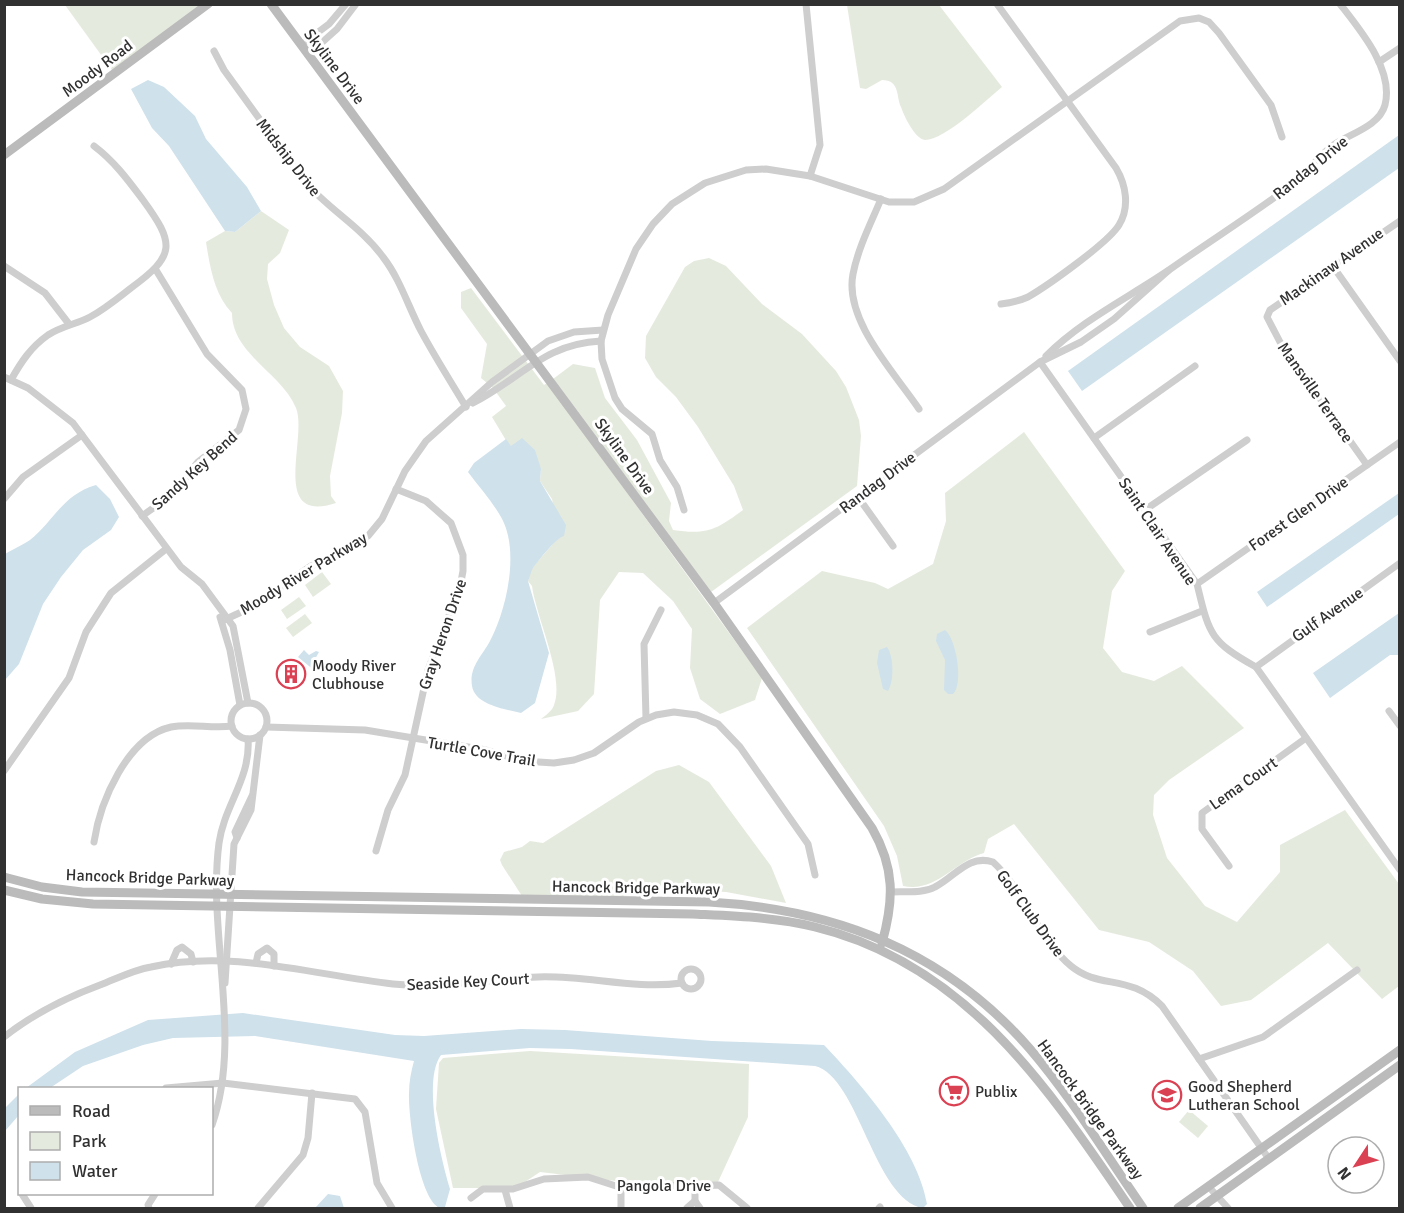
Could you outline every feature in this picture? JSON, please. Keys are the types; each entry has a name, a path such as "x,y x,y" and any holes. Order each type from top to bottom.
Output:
{"main road":[{"name":"Moody Road","path":"4,155 208,4"},
{"name":"Skyline Drive","path":"271,4 714,603 872,828 885,856 892,892 880,951"},
{"name":"Hancock Bridge Parkway","path":"4,877 42,887 82,892 753,905 817,916 883,940 926,962 961,985 1016,1034 1044,1066 1143,1209"},
{"name":"Hancock Bridge Parkway","path":"4,890 42,899 85,904 753,917 814,927 880,951 946,990 999,1034 1034,1073 1130,1209"},
{"path":"1178,1209 1400,1050"},
{"path":"1200,1209 1400,1065"}],"street":[{"path":"301,45 329,24 346,4"},
{"path":"308,55 337,29 356,4"},
{"path":"806,4 820,145 810,176"},
{"path":"997,4 1123,179 1125,191 1124,214 1119,226 1108,238 1035,292 1020,300 1001,304"},
{"name":"Randag Drive","path":"714,603 1040,362 1054,348 1117,301 1168,271 1295,182 1339,141 1378,117 1386,104 1387,89 1379,63 1340,4"},
{"path":"684,510 677,487 660,460 652,434 622,409 611,392 604,367 602,341 603,330 641,240 658,217 679,199 705,183 746,170 766,169 810,176 881,199 914,202 944,189 1067,100 1118,67 1172,26 1180,21 1199,18 1209,22 1219,33 1271,105 1282,137"},
{"path":"1379,63 1400,48"},
{"name":"Midship Drive","path":"214,51 224,70 306,183 321,199 362,233 382,255 400,284 421,331 465,407"},
{"path":"94,146 119,168 163,228 165,251 156,270 92,316 69,324 37,344 8,379 28,388 59,409 82,435 180,567 202,584 239,645 244,704"},
{"path":"881,199 856,263 852,291 862,326 919,409"},
{"name":"Mackinaw Avenue","path":"1268,317 1270,310 1400,220"},
{"path":"1332,265 1400,361"},
{"path":"4,266 45,293 69,324"},
{"name":"Sandy Key Bend","path":"142,516 173,494 198,462 239,430 246,409 242,390 207,354 156,270"},
{"name":"Randag Drive","path":"1040,362 1082,342 1114,319 1168,271"},
{"name":"Mansville Terrace","path":"1268,317 1281,342 1367,465"},
{"name":"Moody River Parkway","path":"533,358 548,341 568,334 603,330"},
{"path":"568,334 570,344"},
{"name":"Moody River Parkway","path":"225,620 250,608 311,566 360,543 382,519 405,471 426,441 492,382 533,358 570,344 602,341"},
{"name":"Saint Clair Avenue","path":"1040,362 1197,584 1202,611 1208,626 1223,645 1256,667 1400,870"},
{"path":"1094,438 1195,366"},
{"path":"4,499 23,477 82,435"},
{"path":"1145,510 1246,440"},
{"name":"Forest Glen Drive","path":"1197,584 1400,442"},
{"name":"Gray Heron Drive","path":"376,851 388,810 405,775 411,739 428,670 460,587 463,555 451,523 439,511 426,501 396,489"},
{"path":"858,497 893,546"},
{"path":"4,771 69,678 86,632 111,593 166,549"},
{"name":"Gulf Avenue","path":"1256,667 1266,657 1400,563"},
{"path":"646,718 644,644 661,610"},
{"path":"1150,632 1202,611"},
{"path":"223,995 233,895 237,838 235,832 254,794 260,735 266,727 267,718 262,708 244,704 234,711 232,726 237,734 248,739 260,735"},
{"path":"1389,711 1400,726"},
{"name":"Turtle Cove Trail","path":"266,727 365,730 486,750 523,761 554,763 580,758 601,749 646,718 666,713 689,713 704,717 724,729 740,747 808,844 814,875"},
{"path":"94,842 98,819 106,796 119,774 146,740 158,732 178,726 206,728 232,726"},
{"name":"Lema Court","path":"1229,866 1202,829 1202,813 1306,738"},
{"path":"213,1122 220,1102 223,1040 218,907 219,843 248,762 248,739"},
{"path":"233,802 248,808"},
{"path":"222,832 237,838"},
{"name":"Golf Club Drive","path":"892,892 928,890 973,861 984,859 993,862 1070,966 1091,977 1128,984 1147,992 1162,1006 1269,1159"},
{"path":"171,964 177,950 182,947 191,954 193,962"},
{"path":"256,963 258,954 267,948 274,954 274,966"},
{"name":"Seaside Key Court","path":"4,1037 33,1017 79,993 148,967 193,962 256,963 393,984 427,986 538,977 660,986 682,983"},
{"path":"1199,1059 1263,1037 1357,970"},
{"path":"174,1087 185,1084 222,1083 345,1096 361,1105 377,1183 392,1209"},
{"path":"1346,1089 1353,1098"},
{"path":"258,1209 303,1155 308,1138 312,1093"},
{"name":"Pangola Drive","path":"471,1198 483,1189 505,1190 535,1180 588,1177 621,1186 695,1183 719,1185 747,1209"},
{"path":"695,1183 695,1201 700,1209"},
{"path":"621,1186 621,1209"},
{"path":"1208,1186 1228,1209"},
{"path":"505,1190 510,1209"},
{"path":"23,1195 31,1209"},
{"path":"149,1209 148,1205 154,1195"},
{"path":"687,1209 695,1201"}],"green space":[{"path":"65,5 201,5 112,70"},
{"path":"847,5 939,5 1002,87 954,127 933,138 921,139 907,121 892,83 882,80 866,89 860,88"},
{"path":"261,211 289,230 280,253 268,264 267,279 274,305 284,328 300,347 329,366 343,391 342,413 330,476 331,496 336,503 316,506 303,502 297,490 295,475 298,421 296,408 280,384 240,340 234,327 232,313 217,289 211,270 206,242 225,231 235,232"},
{"path":"709,258 726,266 762,304 802,334 836,371 846,387 859,420 861,436 857,486 711,592 553,379 573,364 595,368 605,398 637,440 671,503 669,521 673,530 694,532 711,529 743,510 734,486 698,427 676,397 656,377 645,358 646,336 685,267 694,261"},
{"path":"471,288 544,385 547,383 762,678 755,700 720,714 700,699 690,668 692,629 673,601 643,573 619,572 600,600 594,694 578,711 541,719 554,705 556,679 532,586 528,581 531,569 559,537 552,499 540,481 541,469 510,447 492,417 506,406 493,388 481,378 487,344 461,308 461,292"},
{"path":"1024,432 1125,571 1112,591 1103,648 1122,672 1154,681 1182,666 1244,728 1169,780 1154,795 1153,815 1167,858 1205,906 1237,922 1280,872 1280,845 1345,810 1399,884 1399,986 1382,999 1328,943 1251,1000 1221,1006 1193,971 1149,942 1099,930 1014,824 988,839 984,853 935,881 915,887 903,886 897,856 884,826 747,628 822,571 875,583 888,589 933,564 946,521 945,493"},
{"path":"322,572 331,584 313,597 305,585"},
{"path":"299,597 306,606 287,619 281,610"},
{"path":"305,614 312,623 293,637 286,628"},
{"path":"679,765 709,782 771,866 786,903 726,892 653,888 622,897 522,896 502,865 500,860 504,852 522,847 530,841 543,843 656,771"},
{"path":"530,1051 749,1064 748,1117 718,1182 625,1182 540,1172 516,1188 453,1188 436,1109 439,1063 443,1058"},
{"path":"1189,1110 1208,1126 1198,1138 1179,1122"}],"water":[{"path":"148,80 164,87 195,116 206,139 247,187 261,211 235,232 225,231 169,146 152,128 131,89"},
{"path":"1399,135 1399,168 1082,391 1068,371"},
{"path":"522,438 535,450 541,469 540,481 566,525 564,536 553,544 539,560 532,569 528,581 549,653 535,703 521,713 485,702 474,692 472,686 474,667 490,641 502,613 509,579 510,546 507,530 501,517 468,472 474,463 506,439 511,446"},
{"path":"96,485 110,499 119,517 111,530 83,550 61,577 43,604 19,664 5,680 5,554 30,540 75,495"},
{"path":"1399,493 1399,514 1267,607 1257,592"},
{"path":"1399,613 1399,655 1390,655 1330,698 1313,673"},
{"path":"945,630 952,642 957,661 958,681 953,694 948,694 944,690 945,660 936,641 937,634"},
{"path":"887,647 892,669 888,691 883,689 877,663 879,650"},
{"path":"304,650 309,655 316,651 319,652 314,661 320,666 315,671 298,657"},
{"path":"243,1013 395,1035 424,1036 521,1029 565,1030 712,1041 824,1045 871,1098 900,1140 922,1183 927,1204 923,1208 906,1200 892,1184 844,1092 830,1075 815,1066 571,1049 530,1048 441,1055 433,1083 433,1101 438,1140 450,1189 445,1207 440,1208 433,1202 426,1190 416,1156 410,1120 409,1093 414,1061 255,1036 173,1038 143,1045 83,1066 52,1087 27,1087 75,1052 148,1020"},
{"path":"18,1095 18,1116 5,1131 5,1108"},
{"path":"328,1194 340,1196 344,1208 315,1208"}],"place":[{"name":"Moody River Clubhouse","path":"291,674"},
{"name":"Publix","path":"954,1091"},
{"name":"Good Shepherd Lutheran School","path":"1167,1095"}]}
